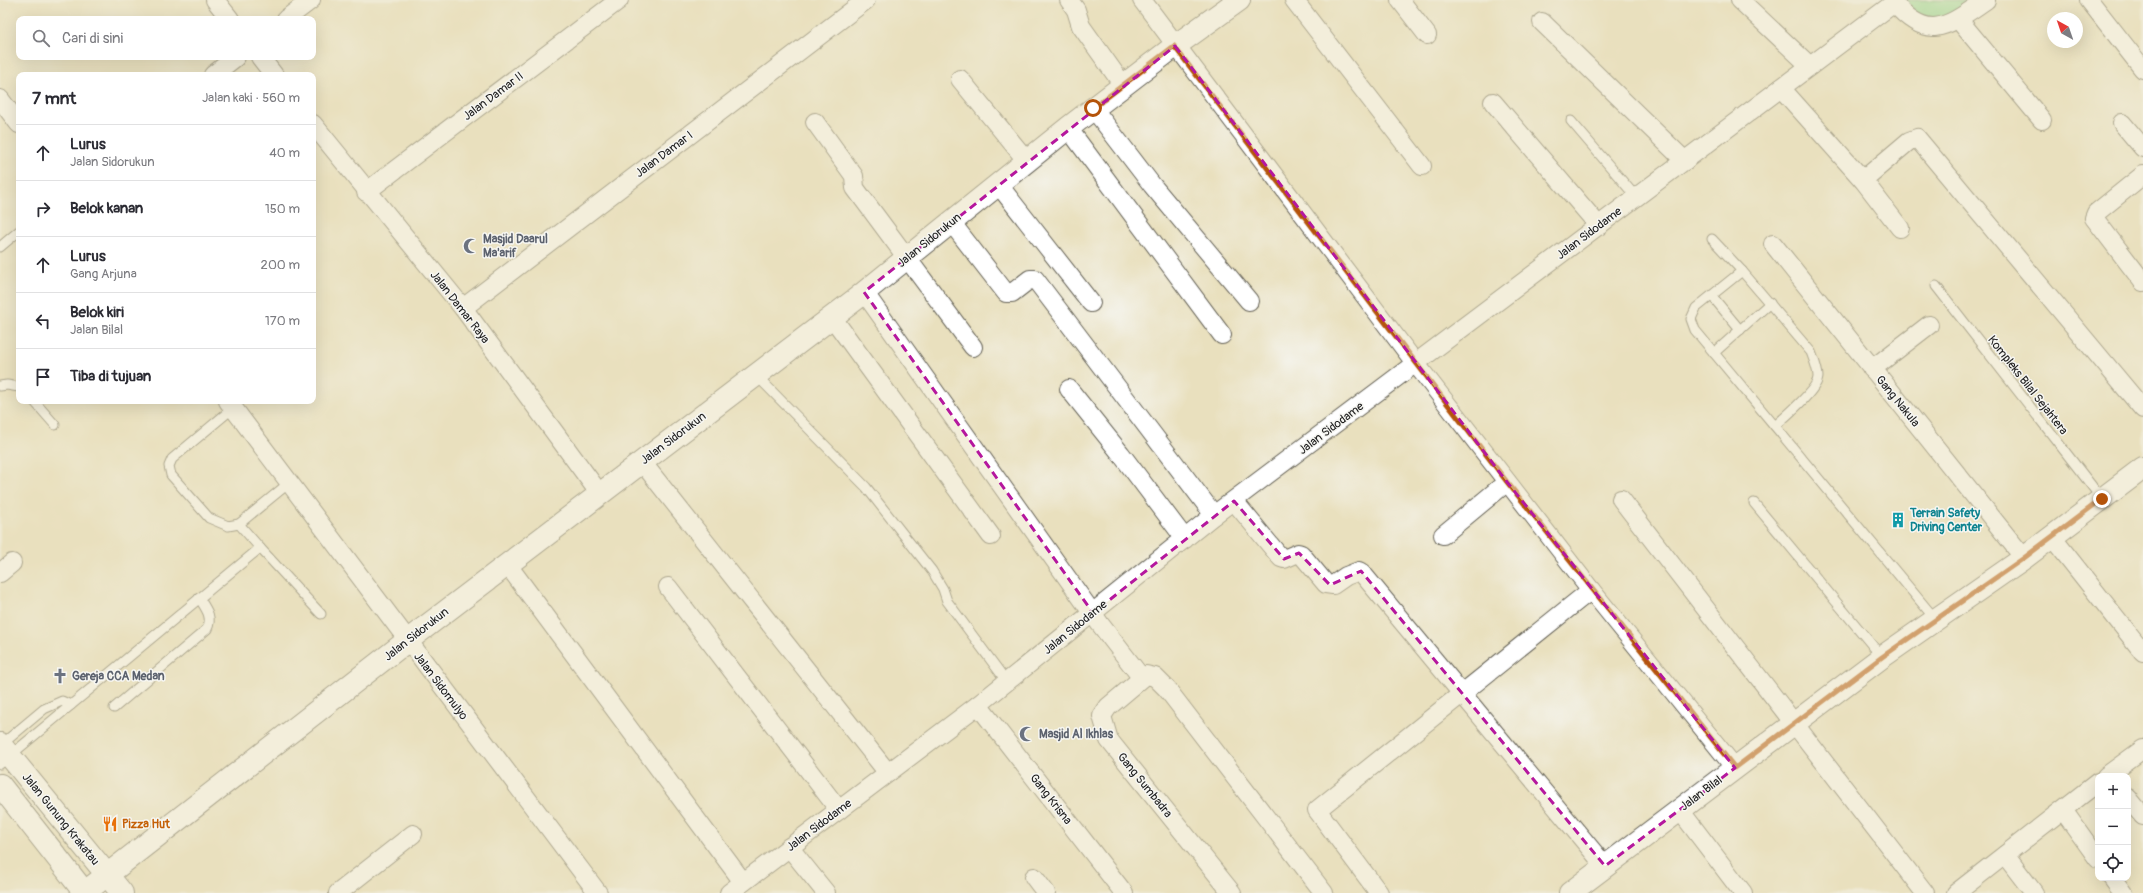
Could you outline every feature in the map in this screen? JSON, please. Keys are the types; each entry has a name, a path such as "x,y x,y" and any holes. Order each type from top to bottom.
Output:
{"street":[{"path":"215,0 228,16"},
{"path":"290,16 311,0"},
{"name":"Jalan Damar II","path":"366,192 619,0"},
{"name":"Jalan Damar I","path":"463,308 866,0"},
{"path":"1069,0 1076,10 1081,26 1124,85"},
{"path":"1142,0 1174,46 1292,202 1348,272 1416,364 1507,482 1591,590 1735,768"},
{"name":"Jalan Sidorukun","path":"84,893 407,641 832,317 1093,108 1174,46 1239,0"},
{"path":"1294,0 1422,166"},
{"path":"1400,0 1427,35"},
{"path":"1740,0 1810,66"},
{"path":"1986,0 1958,19 2042,120"},
{"path":"2089,0 2143,69"},
{"name":"Jalan Sidodame","path":"729,893 978,705 1214,516 1685,161 1810,66 1892,1 1905,16 1916,23 1929,27 1940,27 1958,19"},
{"path":"1542,22 1685,161"},
{"path":"217,72 232,60"},
{"path":"262,60 272,72"},
{"path":"960,79 1027,161"},
{"path":"1781,88 1863,180 1900,228"},
{"path":"0,99 16,120"},
{"path":"1493,102 1599,226"},
{"path":"1093,108 1152,185 1249,301"},
{"path":"815,122 854,176 855,188 906,259 973,347"},
{"path":"2122,123 2143,148"},
{"name":"Jalan Damar Raya","path":"316,128 366,192 463,308 600,494"},
{"path":"1068,128 1222,334"},
{"path":"1863,180 1909,140 1917,138 2143,409"},
{"path":"2143,176 2096,213 2094,218 2143,282"},
{"path":"998,184 1092,303"},
{"path":"951,222 1006,293 1012,292 1030,279 1035,279 1214,516"},
{"name":"Gang Nakula","path":"1773,244 1872,370 2024,558"},
{"path":"864,292 1093,613 1141,677 1146,675 1155,677 1167,689 1324,893"},
{"path":"832,317 991,536"},
{"path":"1872,370 1929,325"},
{"path":"1069,389 1122,454 1185,539"},
{"name":"Jalan Sidomulyo","path":"230,404 598,893"},
{"path":"642,462 888,773"},
{"name":"Jalan Bilal","path":"1570,893 1679,809 1882,657 2024,558 2143,468"},
{"path":"1443,535 1507,482"},
{"path":"1621,499 1924,893"},
{"path":"1234,501 1281,558 1284,559 1298,553 1301,554 1326,584 1333,585 1352,574 1359,572 1362,573 1605,866"},
{"path":"2052,537 2143,652"},
{"path":"507,564 743,882"},
{"path":"668,587 839,810"},
{"path":"1379,893 1316,810 1591,590"},
{"name":"Gang Sumbadra","path":"1141,677 1108,707 1102,716 1109,740 1232,893"},
{"name":"Gang Krisna","path":"978,705 1124,893"},
{"path":"2110,773 2143,749"},
{"name":"Jalan Gunung Krakatau","path":"2,751 122,893"},
{"path":"1956,893 2095,784"},
{"path":"0,785 84,893"},
{"path":"2131,802 2143,816"},
{"path":"1679,809 1744,893"},
{"path":"2063,810 2095,855"},
{"path":"338,893 413,834"},
{"path":"789,847 826,893"},
{"path":"2005,855 2034,893"},
{"path":"1034,878 1046,893"},
{"path":"2114,881 2123,893"}],"lane":[{"path":"1571,121 1636,198"},
{"path":"0,247 16,234"},
{"path":"1712,240 1742,271 1811,352 1819,378 1814,387 1775,426"},
{"path":"1742,271 1696,308 1691,319 1695,330 1936,620"},
{"name":"Kompleks Bilal Sejahtera","path":"1936,286 2102,499"},
{"path":"1712,296 1740,330"},
{"path":"1714,353 1770,304"},
{"path":"756,375 866,487 932,571 943,589 947,601 1007,682"},
{"path":"0,386 7,385 16,386"},
{"path":"37,404 55,425"},
{"path":"230,404 172,460 169,466 171,475 209,518 228,526 239,524 289,483"},
{"path":"1754,503 1882,657"},
{"path":"239,524 320,614"},
{"path":"2,751 71,705 260,548"},
{"path":"114,708 206,629 210,623 210,616 200,598"},
{"path":"2,751 44,709 62,701 71,705"}],"highlighted area":[{"path":"1175,46 1507,482 1735,768 1605,866 1361,571 1330,585 1299,553 1284,559 1234,501 1093,613 864,292"}],"green space":[{"path":"1900,0 1973,0 1948,15 1940,18 1926,19 1919,16"}],"place":[{"name":"Masjid Daarul Ma'arif","path":"471,246"},
{"name":"Terrain Safety Driving Center","path":"1898,520"},
{"name":"Gereja CCA Medan","path":"60,676"},
{"name":"Masjid Al Ikhlas","path":"1027,734"},
{"name":"Pizza Hut","path":"110,824"}],"route":[{"path":"1093,108 1174,46 1507,482 1591,590 1735,768 1882,657 2024,558 2102,499"}]}
